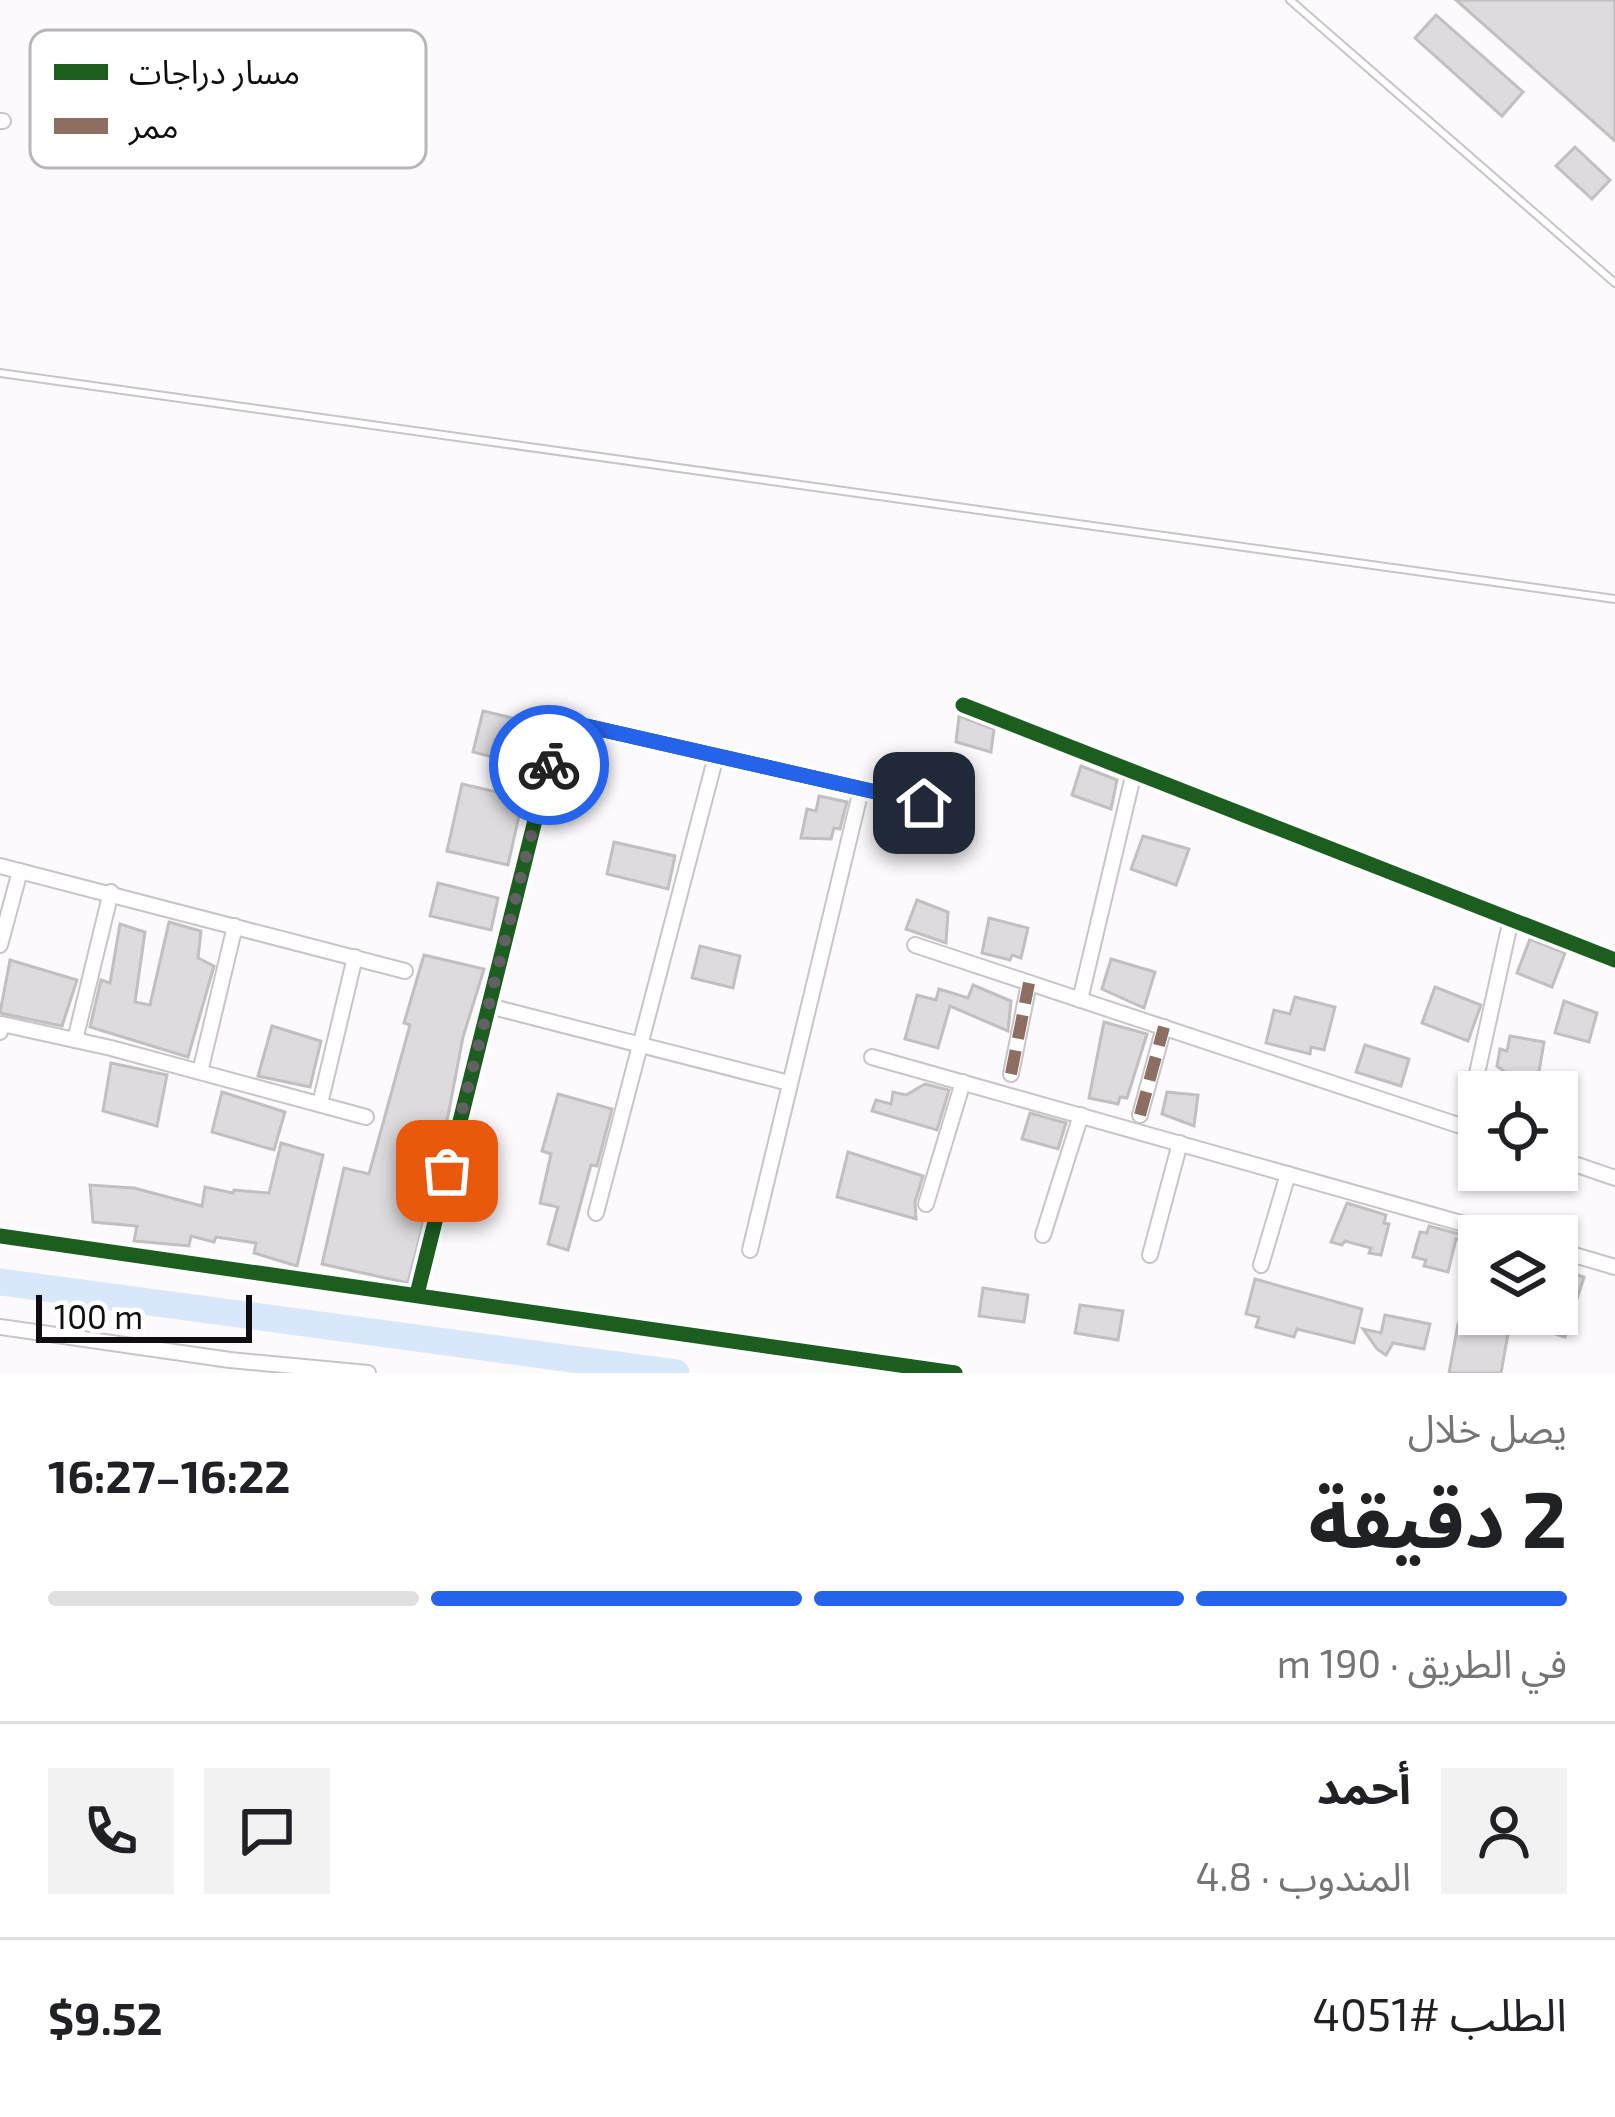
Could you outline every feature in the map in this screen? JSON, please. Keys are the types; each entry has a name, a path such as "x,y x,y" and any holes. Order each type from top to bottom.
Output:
{"street":[{"path":"963,705 1615,960"},
{"path":"416,1294 560,720 924,803"},
{"path":"596,1213 716,757"},
{"path":"1080,1000 1134,772"},
{"path":"750,1250 861,790"},
{"path":"0,866 405,971"},
{"path":"0,945 20,871"},
{"path":"75,1040 110,892"},
{"path":"1478,1071 1511,920"},
{"path":"200,1072 235,926"},
{"path":"915,945 1458,1125"},
{"path":"320,1104 355,958"},
{"path":"1011,1074 1029,983"},
{"path":"489,1006 789,1083"},
{"path":"1,1027 75,1040 366,1117"},
{"path":"1140,1115 1163,1028"},
{"path":"872,1057 1458,1222"},
{"path":"926,1204 963,1082"},
{"path":"1043,1234 1081,1115"},
{"path":"1150,1255 1180,1143"},
{"path":"1578,1166 1615,1178"},
{"path":"1261,1265 1288,1174"},
{"path":"0,1236 955,1373"},
{"path":"1578,1256 1615,1267"},
{"path":"0,1327 229,1366 368,1373"}],"lane":[{"path":"1290,0 1615,283"},
{"path":"0,373 1615,599"}],"building":[{"path":"1456,0 1615,0 1615,141"},
{"path":"1436,15 1523,92 1502,116 1415,38"},
{"path":"1575,147 1610,180 1592,199 1556,166"},
{"path":"483,711 542,725 533,767 473,752"},
{"path":"959,716 994,729 991,752 956,742"},
{"path":"1081,766 1117,780 1111,809 1072,795"},
{"path":"462,784 523,798 508,865 447,851"},
{"path":"819,796 847,802 840,829 834,828 831,839 801,838 807,809 816,811"},
{"path":"1143,836 1189,849 1176,885 1131,869"},
{"path":"614,842 675,856 668,889 607,874"},
{"path":"438,883 498,898 491,930 430,916"},
{"path":"917,900 948,912 946,943 906,929"},
{"path":"989,918 1028,928 1021,958 982,953"},
{"path":"169,922 201,931 198,958 214,966 188,1057 90,1027 101,980 110,983 120,924 145,932 135,1002 150,1005"},
{"path":"1530,939 1565,953 1552,987 1517,973"},
{"path":"700,946 740,956 733,988 692,978"},
{"path":"424,955 484,969 463,1037 446,1126 432,1122 419,1186 432,1189 408,1283 322,1264 344,1168 369,1174"},
{"path":"1111,959 1155,972 1144,1008 1102,989"},
{"path":"10,960 77,980 62,1026 0,1013"},
{"path":"973,985 1011,1001 1008,1031 950,1006 938,1048 905,1039 917,995 936,1000 939,989 968,998"},
{"path":"1435,987 1481,1005 1468,1041 1422,1023"},
{"path":"1295,997 1335,1007 1324,1050 1311,1047 1310,1054 1266,1043 1274,1010 1290,1014"},
{"path":"1564,1001 1597,1013 1589,1042 1555,1033"},
{"path":"1104,1022 1147,1034 1127,1098 1120,1097 1118,1104 1089,1098"},
{"path":"272,1026 321,1041 310,1087 258,1076"},
{"path":"1510,1036 1544,1042 1539,1071 1504,1071 1497,1066 1500,1049 1507,1051"},
{"path":"1365,1045 1409,1059 1401,1086 1356,1072"},
{"path":"111,1063 167,1075 157,1126 103,1111"},
{"path":"925,1084 949,1090 937,1130 872,1111 876,1100 891,1104 893,1092 906,1095"},
{"path":"222,1092 285,1112 274,1150 212,1132"},
{"path":"1167,1092 1198,1095 1194,1126 1162,1114"},
{"path":"558,1094 612,1109 568,1250 548,1244 558,1207 540,1203 551,1154 542,1151"},
{"path":"1030,1113 1066,1123 1058,1149 1022,1139"},
{"path":"281,1143 323,1155 297,1266 254,1253 256,1243 191,1236 189,1246 134,1241 137,1226 93,1222 90,1185 134,1188 202,1206 205,1187 269,1193"},
{"path":"848,1152 923,1176 915,1202 916,1219 837,1197"},
{"path":"1347,1203 1386,1215 1384,1223 1389,1224 1381,1255 1345,1241 1342,1245 1331,1242"},
{"path":"1429,1226 1458,1234 1448,1272 1424,1266 1426,1260 1413,1257 1420,1232 1427,1233"},
{"path":"1255,1279 1362,1309 1354,1343 1297,1329 1294,1337 1256,1327 1259,1317 1246,1314"},
{"path":"983,1288 1028,1295 1024,1322 979,1316"},
{"path":"1080,1305 1123,1311 1118,1340 1075,1333"},
{"path":"1385,1315 1430,1324 1424,1349 1393,1343 1386,1355 1377,1349 1363,1329 1381,1333"},
{"path":"1458,1324 1458,1335 1508,1335 1501,1373 1449,1373"}],"waterway":[{"path":"0,1282 676,1373"}],"marked path":[{"path":"1011,1074 1029,983"},
{"path":"1140,1115 1164,1027"}],"cycle path":[{"path":"963,705 1615,960"},
{"path":"417,1294 560,720 924,803"},
{"path":"0,1236 955,1373"}],"way so far":[{"path":"447,1171 549,765"}],"route":[{"path":"549,765 560,720 924,803"}]}
